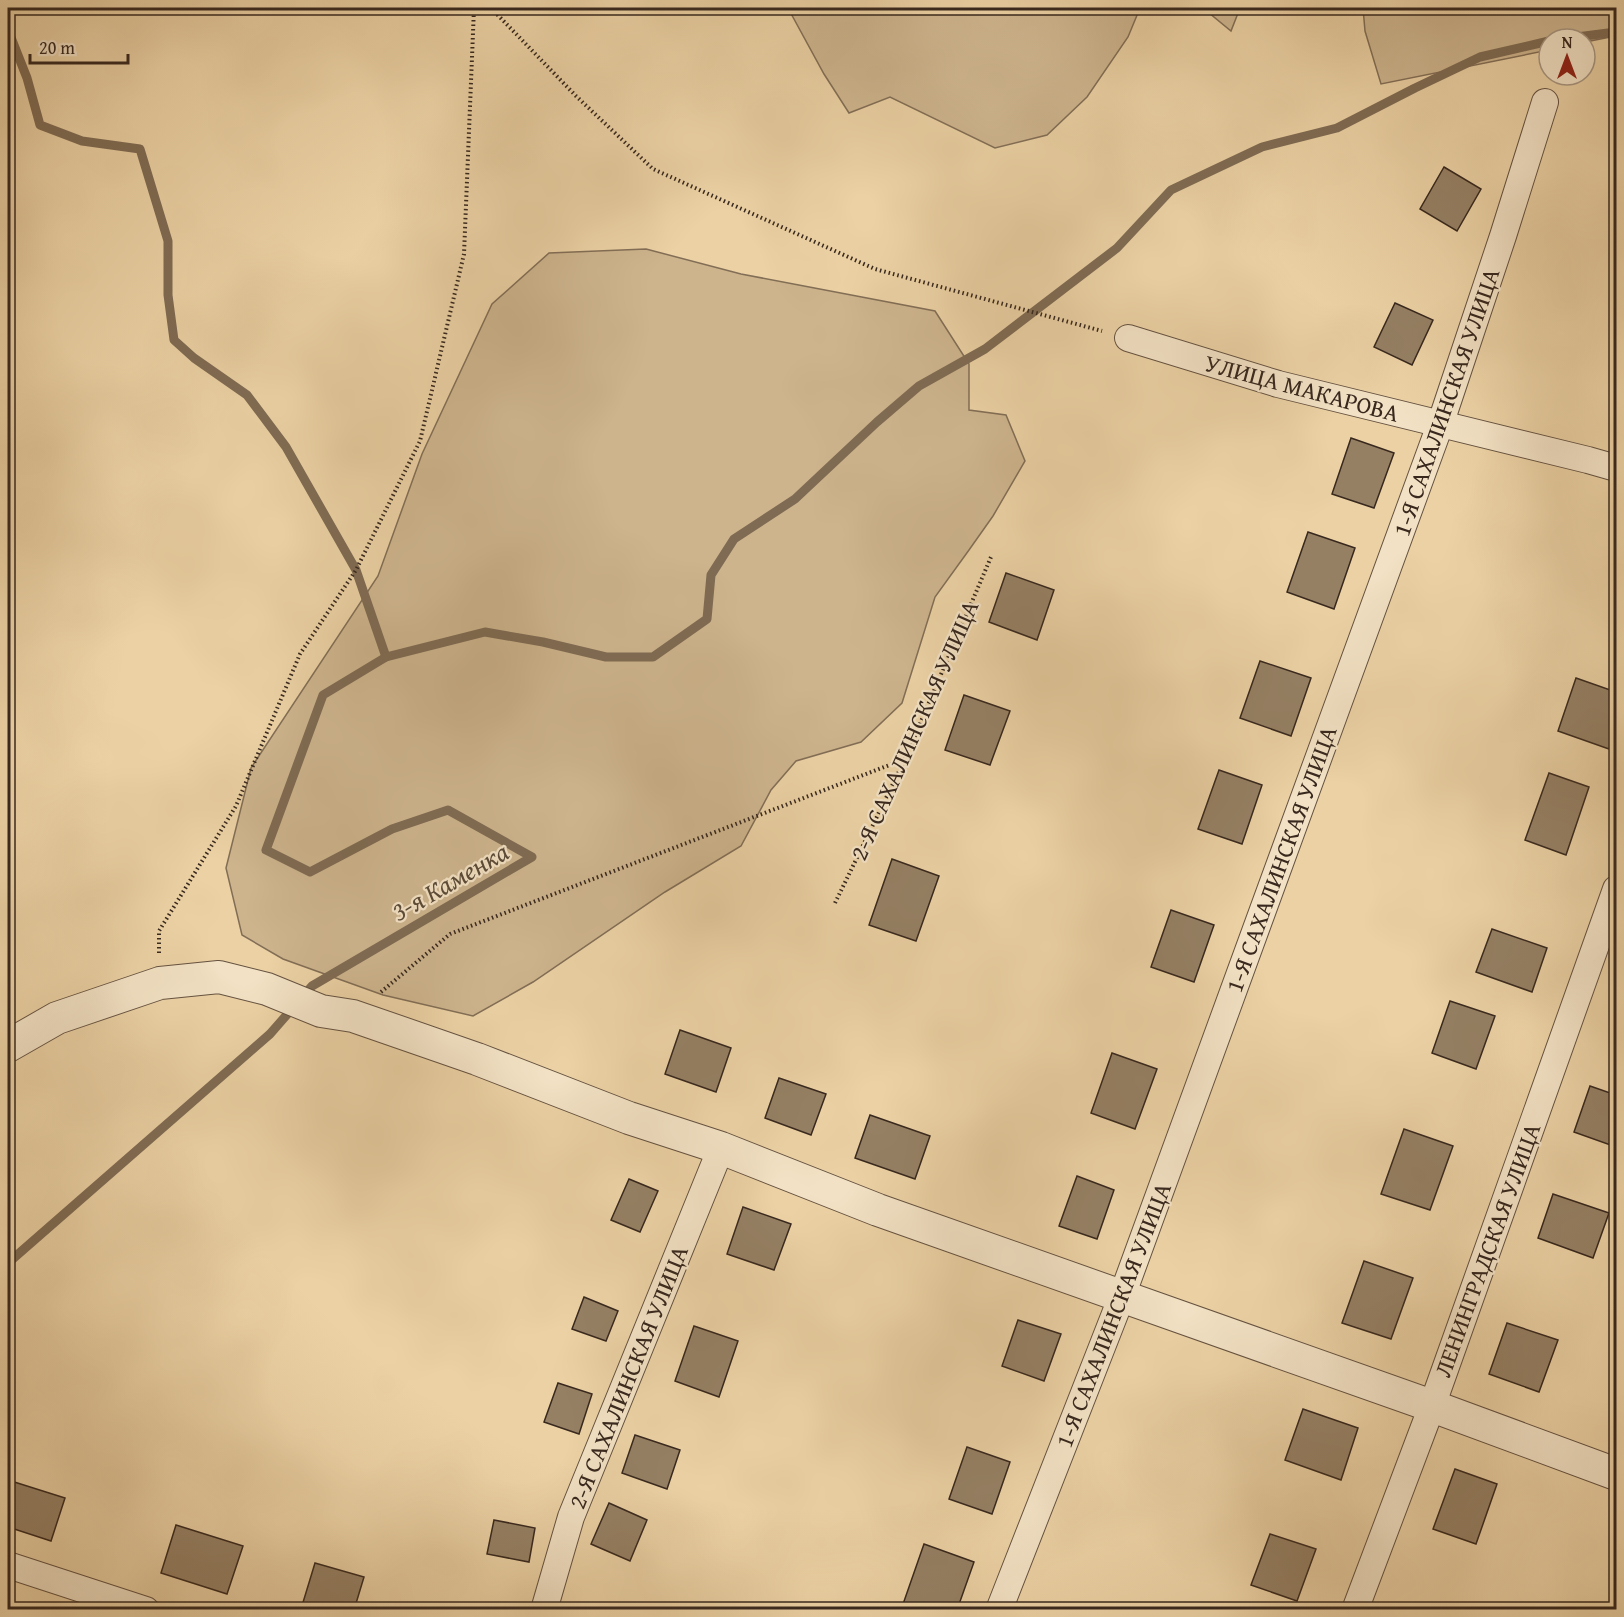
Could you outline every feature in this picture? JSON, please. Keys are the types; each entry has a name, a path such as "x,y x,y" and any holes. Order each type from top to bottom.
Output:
{"street":[{"name":"1-Я САХАЛИНСКАЯ УЛИЦА","path":"999,1610 1122,1296 1440,425 1545,102"},
{"name":"УЛИЦА МАКАРОВА","path":"1128,338 1278,384 1617,468"},
{"name":"ЛЕНИНГРАДСКАЯ УЛИЦА","path":"1355,1610 1432,1406 1617,889"},
{"path":"8,1046 57,1017 160,984 219,977 267,989 321,1011 353,1016 477,1059 629,1118 721,1148 878,1210 1617,1474"},
{"name":"2-Я САХАЛИНСКАЯ УЛИЦА","path":"544,1610 572,1517 721,1148"},
{"path":"8,1564 146,1610"}],"path":[{"path":"160,984 159,931 236,806 300,654 356,570 420,441 464,254 474,8"},
{"path":"491,8 576,96 653,169 875,269 1128,338"},
{"name":"2-Я САХАЛИНСКАЯ УЛИЦА","path":"836,903 905,759 991,557"},
{"path":"353,1016 450,934 905,759"}],"shaded area":[{"path":"788,8 1140,8 1128,37 1087,97 1047,135 995,148 890,97 849,113 824,74"},
{"path":"1203,8 1240,8 1231,31"},
{"path":"1363,8 1616,8 1616,36 1597,40 1597,27 1537,27 1537,52 1381,84 1365,31"},
{"path":"646,249 741,274 935,311 969,364 969,410 1006,415 1025,461 993,516 935,597 902,703 861,742 796,761 771,790 741,846 665,892 533,982 473,1016 383,995 283,959 242,935 226,868 251,768 378,576 422,454 492,304 549,253"}],"building":[{"path":"1444,167 1481,189 1457,231 1420,209"},
{"path":"1395,303 1433,320 1412,365 1374,347"},
{"path":"1351,438 1394,453 1374,508 1332,494"},
{"path":"1308,532 1355,548 1334,609 1287,592"},
{"path":"1006,573 1054,590 1037,640 989,622"},
{"path":"1260,661 1311,678 1291,736 1240,718"},
{"path":"1576,678 1616,692 1616,727 1609,749 1558,731"},
{"path":"964,695 1010,711 990,765 945,750"},
{"path":"1219,770 1262,785 1242,844 1198,829"},
{"path":"1549,773 1589,787 1566,855 1525,840"},
{"path":"892,859 939,876 916,941 869,925"},
{"path":"1171,910 1214,925 1194,982 1151,967"},
{"path":"1492,929 1547,948 1532,992 1476,972"},
{"path":"1450,1001 1495,1016 1476,1069 1432,1053"},
{"path":"680,1030 731,1048 716,1092 665,1074"},
{"path":"1112,1053 1157,1069 1135,1129 1091,1113"},
{"path":"779,1078 826,1094 811,1135 765,1118"},
{"path":"1590,1086 1616,1095 1616,1147 1574,1132"},
{"path":"870,1115 930,1136 915,1179 855,1158"},
{"path":"1404,1129 1453,1146 1430,1210 1381,1194"},
{"path":"1077,1176 1114,1190 1097,1239 1059,1226"},
{"path":"629,1179 658,1191 640,1232 611,1220"},
{"path":"1553,1194 1609,1213 1593,1258 1538,1238"},
{"path":"743,1207 791,1224 774,1270 727,1254"},
{"path":"1364,1261 1413,1278 1391,1339 1342,1323"},
{"path":"584,1297 618,1311 606,1341 572,1329"},
{"path":"1018,1320 1061,1334 1044,1381 1002,1366"},
{"path":"1507,1323 1558,1340 1539,1392 1489,1374"},
{"path":"694,1326 738,1341 719,1397 675,1381"},
{"path":"558,1383 592,1394 579,1434 544,1422"},
{"path":"1303,1409 1358,1428 1341,1480 1285,1460"},
{"path":"635,1435 680,1450 667,1489 622,1473"},
{"path":"967,1447 1010,1462 992,1514 949,1499"},
{"path":"1455,1469 1497,1484 1476,1544 1433,1529"},
{"path":"8,1480 65,1498 51,1541 8,1527"},
{"path":"609,1503 647,1520 630,1561 591,1544"},
{"path":"494,1520 535,1528 529,1562 487,1554"},
{"path":"176,1525 243,1546 227,1594 161,1573"},
{"path":"1270,1534 1316,1549 1297,1601 1251,1585"},
{"path":"924,1544 974,1562 957,1610 909,1610 902,1607"},
{"path":"315,1563 364,1577 354,1610 301,1609"}],"waterway":[{"path":"8,30 27,78 40,125 82,141 140,149 168,241 168,295 174,340 194,358 247,395 286,447 356,570 386,657"},
{"path":"1597,34 1616,32"},
{"name":"3-я Каменка","path":"8,1263 270,1034 312,986 532,857 448,810 392,829 310,872 266,850 323,695 386,657 485,632 543,642 606,657 653,657 707,619 711,575 734,539 795,499 919,386 985,349 1117,248 1171,190 1262,147 1337,128 1480,57 1537,44"}]}
